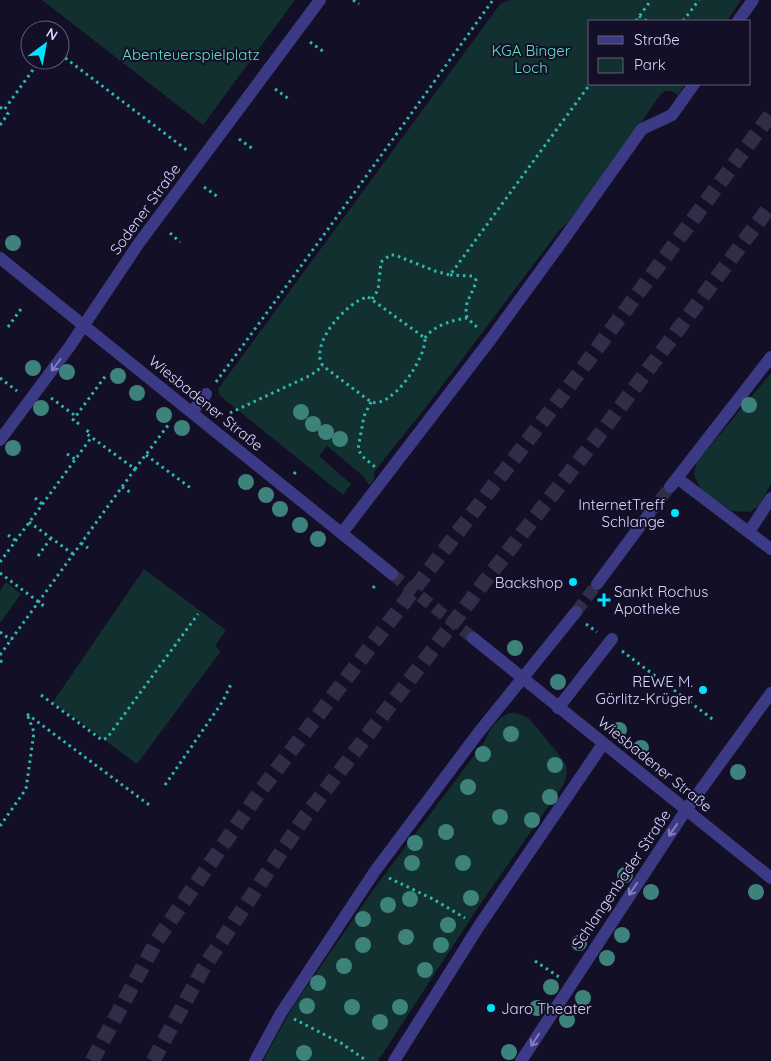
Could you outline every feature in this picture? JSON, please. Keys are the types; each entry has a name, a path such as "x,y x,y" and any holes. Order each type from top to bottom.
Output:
{"street":[{"name":"Sodener Straße","path":"0,440 84,326 139,243 320,0"},
{"path":"739,20 753,0"},
{"path":"342,533 491,339 642,129 672,115 693,85"},
{"name":"Wiesbadener Straße","path":"0,258 392,574"},
{"path":"771,357 674,482 771,549"},
{"path":"192,412 206,394"},
{"path":"749,532 771,498"},
{"path":"597,584 650,514"},
{"path":"255,1061 281,1012 375,871 522,678 575,613"},
{"name":"Wiesbadener Straße","path":"473,638 771,878"},
{"path":"558,708 611,641"},
{"name":"Schlangenbader Straße","path":"521,1061 686,810 771,693"},
{"path":"394,1061 479,926 603,744"}],"path":[{"path":"353,0 359,4"},
{"path":"206,394 332,225 493,0"},
{"path":"637,20 651,0"},
{"path":"684,20 699,0"},
{"path":"640,16 646,20"},
{"path":"310,42 324,52"},
{"path":"70,62 188,151"},
{"path":"0,125 8,114 2,109 32,70"},
{"path":"450,275 589,85"},
{"path":"276,89 289,99"},
{"path":"239,139 252,149"},
{"path":"204,187 218,197"},
{"path":"170,234 180,242"},
{"path":"372,300 378,290 381,262 390,255 395,255 450,275 472,276 476,280 465,309 467,318 491,339"},
{"path":"425,338 368,297 354,303 333,324 319,352 320,361 323,366 371,402 383,402 409,377 422,354 425,338 428,333 454,320 467,318"},
{"path":"8,327 22,310"},
{"path":"230,413 311,375 323,366"},
{"path":"79,424 74,420 107,374"},
{"path":"0,378 29,401"},
{"path":"38,388 77,417"},
{"path":"371,402 364,416 358,449 362,456 386,476"},
{"path":"0,655 169,424"},
{"path":"85,429 89,432 86,434 91,438 135,469"},
{"path":"0,562 91,438"},
{"path":"67,454 75,459"},
{"path":"146,455 192,489"},
{"path":"293,475 298,469"},
{"path":"122,487 130,492"},
{"path":"35,498 42,504"},
{"path":"29,522 73,554"},
{"path":"8,535 15,540"},
{"path":"38,556 51,538"},
{"path":"81,543 88,548"},
{"path":"0,573 44,606"},
{"path":"575,613 715,721"},
{"path":"41,696 102,740 107,738 198,614"},
{"path":"0,632 11,640"},
{"path":"165,785 223,701 232,682"},
{"path":"0,826 26,789 34,732 27,714 152,806"},
{"path":"375,871 433,899 479,926"},
{"path":"535,961 559,978"},
{"path":"281,1012 341,1043 367,1061"}],"green space":[{"name":"Abenteuerspielplatz","path":"42,0 295,0 203,125"},
{"name":"KGA Binger Loch","path":"511,0 741,0 728,20 588,20 588,85 684,85 678,95 669,91 660,95 569,221 558,232 426,407 374,472 374,479 371,484 369,485 363,476 327,446 319,456 351,484 343,495 219,395 218,389 501,3"},
{"path":"771,373 771,484 758,507 750,512 732,511 700,488 694,475 696,464"},
{"path":"144,569 226,630 215,646 221,651 137,764 53,702"},
{"path":"6,582 21,594 0,623 0,591"},
{"path":"509,713 519,714 528,718 560,756 567,767 564,784 477,909 378,1061 263,1061 292,1008 376,886 485,741 494,724"}],"tunnel":[{"path":"92,1061 157,940 261,790 564,393 771,114"},
{"path":"153,1061 204,967 304,818 606,426 771,205"},
{"path":"649,514 670,487"},
{"path":"392,574 473,638"},
{"path":"576,612 597,584"}],"place":[{"name":"InternetTreff Schlange","path":"675,513"},
{"name":"Backshop","path":"573,582"},
{"name":"Sankt Rochus Apotheke","path":"604,600"},
{"name":"REWE M. Görlitz-Krüger","path":"703,690"},
{"name":"Jaro Theater","path":"491,1008"}]}
